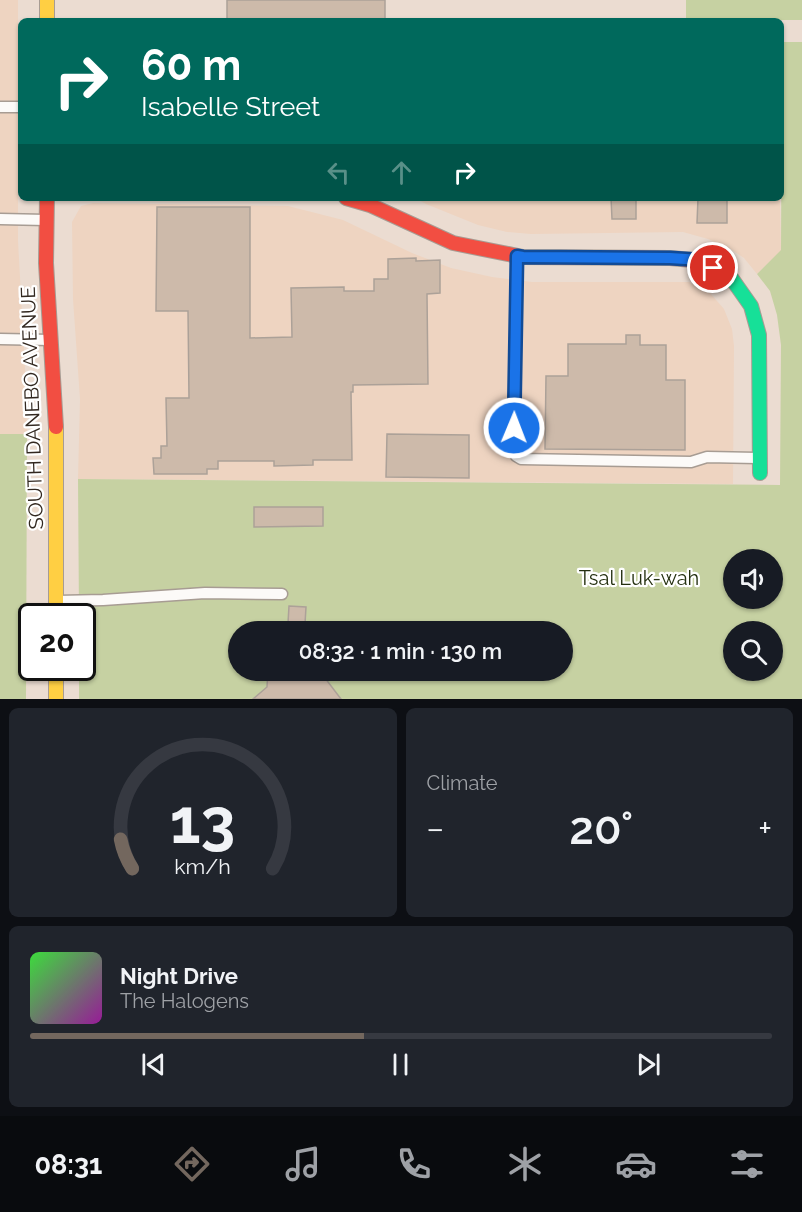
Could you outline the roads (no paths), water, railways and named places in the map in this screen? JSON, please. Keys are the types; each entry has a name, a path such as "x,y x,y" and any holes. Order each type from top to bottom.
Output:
{"street":[{"path":"47,0 47,18"},
{"name":"SOUTH DANEBO AVENUE","path":"47,201 46,263 56,411 56,602"},
{"path":"356,201 453,243 523,257 701,260 732,279 751,306 759,335 760,473"},
{"path":"56,681 56,699"}],"lane":[{"path":"0,108 18,107"},
{"path":"0,219 46,220"},
{"path":"517,256 514,448 516,456 521,459 692,462 707,457 760,458"},
{"path":"0,339 51,340"},
{"path":"56,602 205,593 282,594"}],"park label":[{"name":"Tsal Luk-wah","path":"639,578"}]}
